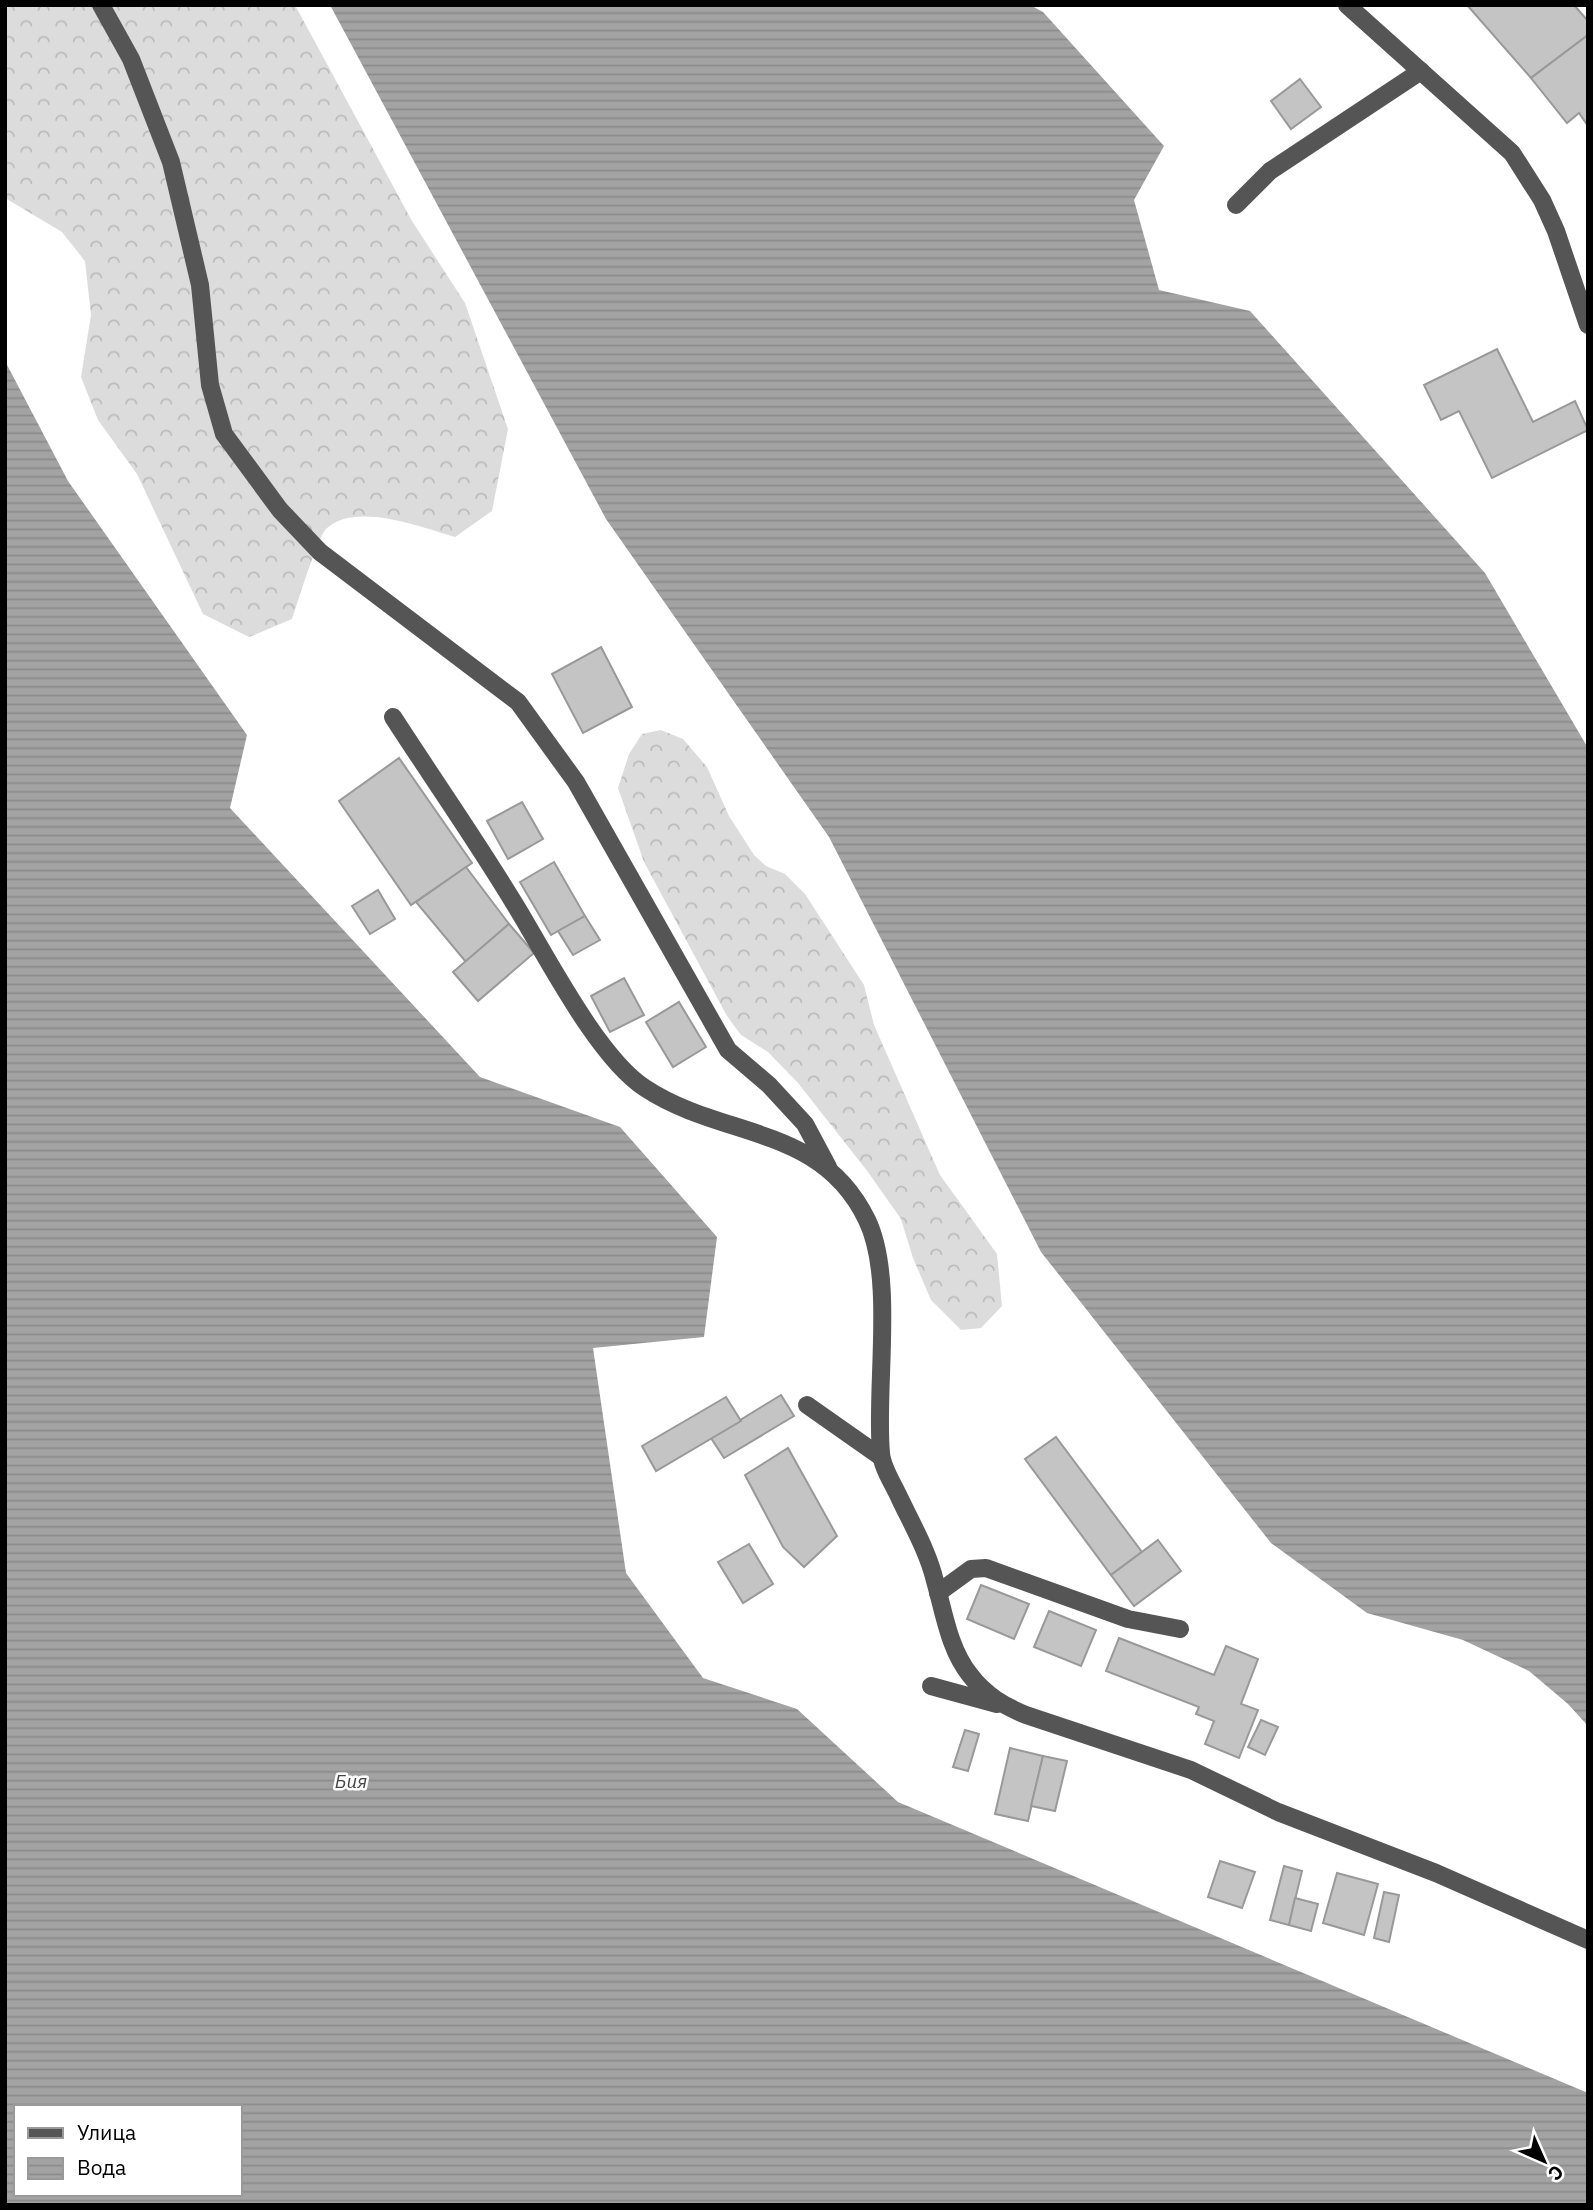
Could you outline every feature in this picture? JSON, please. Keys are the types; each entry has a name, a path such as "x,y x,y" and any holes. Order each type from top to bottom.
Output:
{"lane":[{"path":"101,5 131,59 171,162 200,285 210,385 224,434 244,466 280,510 320,552 518,702 576,782 728,1050 769,1085 805,1124 828,1167 856,1201 868,1221 878,1256 881,1305 881,1457 929,1562 961,1662 978,1685 1004,1706"},
{"path":"1347,5 1512,153 1526,172 1556,230 1588,325"},
{"path":"1236,205 1270,171 1421,71"},
{"path":"393,717 514,902 560,979 622,1066 646,1089 680,1105 792,1146 828,1167"},
{"path":"807,1405 881,1457"},
{"path":"938,1594 971,1569 986,1568 1128,1619 1180,1629"},
{"path":"931,1686 1004,1706 1191,1770 1278,1812 1436,1873 1588,1940"}],"green space":[{"path":"5,5 295,5 412,221 465,303 508,429 492,511 455,537 389,519 353,517 338,521 322,535 292,619 249,637 203,614 137,474 98,420 81,377 91,315 85,261 62,232 5,198"},
{"path":"661,730 683,739 707,767 729,816 754,855 766,866 785,874 805,894 864,985 874,1025 940,1175 997,1254 1002,1306 981,1328 961,1330 931,1300 913,1258 901,1219 798,1083 768,1052 741,1035 727,1016 644,862 618,788 629,754 642,734"}],"water":[{"path":"330,5 1030,5 1043,12 1164,146 1134,200 1159,290 1250,311 1485,573 1588,748 1588,1726 1568,1704 1529,1671 1463,1640 1367,1613 1271,1543 1041,1252 829,837 606,519"},
{"name":"Бия","path":"5,361 68,481 247,735 230,808 480,1077 620,1127 717,1237 704,1337 593,1348 626,1573 703,1678 797,1709 898,1802 1588,2093 1588,2205 5,2205"}],"building":[{"path":"1467,5 1574,5 1588,21 1588,35 1531,78"},
{"path":"1588,35 1588,126 1579,113 1567,123 1531,78"},
{"path":"1300,79 1321,107 1291,129 1271,101"},
{"path":"1497,349 1533,422 1575,401 1588,430 1492,478 1459,411 1441,420 1424,385"},
{"path":"601,647 632,707 583,733 552,674"},
{"path":"399,758 472,863 411,905 339,801"},
{"path":"522,802 543,839 508,859 487,821"},
{"path":"554,862 585,916 551,935 520,882"},
{"path":"466,867 509,924 466,962 416,902"},
{"path":"378,890 395,919 370,934 352,906"},
{"path":"585,916 600,940 573,955 558,931"},
{"path":"509,924 534,953 478,1001 453,972"},
{"path":"624,978 644,1015 610,1032 591,996"},
{"path":"679,1002 706,1047 673,1067 646,1022"},
{"path":"781,1395 794,1416 724,1458 711,1438"},
{"path":"726,1397 741,1421 656,1471 642,1446"},
{"path":"1056,1437 1142,1552 1111,1575 1025,1459"},
{"path":"788,1448 837,1536 804,1567 783,1547 745,1475"},
{"path":"1158,1540 1181,1571 1134,1606 1111,1575"},
{"path":"749,1544 773,1584 743,1603 718,1562"},
{"path":"981,1585 1029,1604 1014,1639 967,1619"},
{"path":"1049,1611 1096,1630 1081,1666 1034,1647"},
{"path":"1119,1638 1214,1675 1226,1646 1258,1659 1241,1704 1258,1710 1239,1758 1205,1744 1214,1721 1196,1714 1199,1707 1106,1671"},
{"path":"1261,1720 1278,1727 1265,1755 1248,1747"},
{"path":"965,1730 979,1734 968,1771 953,1767"},
{"path":"1010,1748 1043,1756 1028,1821 995,1814"},
{"path":"1043,1756 1067,1761 1055,1811 1031,1806"},
{"path":"1220,1861 1255,1872 1242,1908 1208,1897"},
{"path":"1284,1866 1302,1871 1289,1925 1270,1920"},
{"path":"1337,1873 1378,1884 1364,1935 1323,1923"},
{"path":"1384,1892 1399,1895 1389,1942 1374,1938"},
{"path":"1295,1898 1318,1904 1311,1931 1289,1925"}]}
